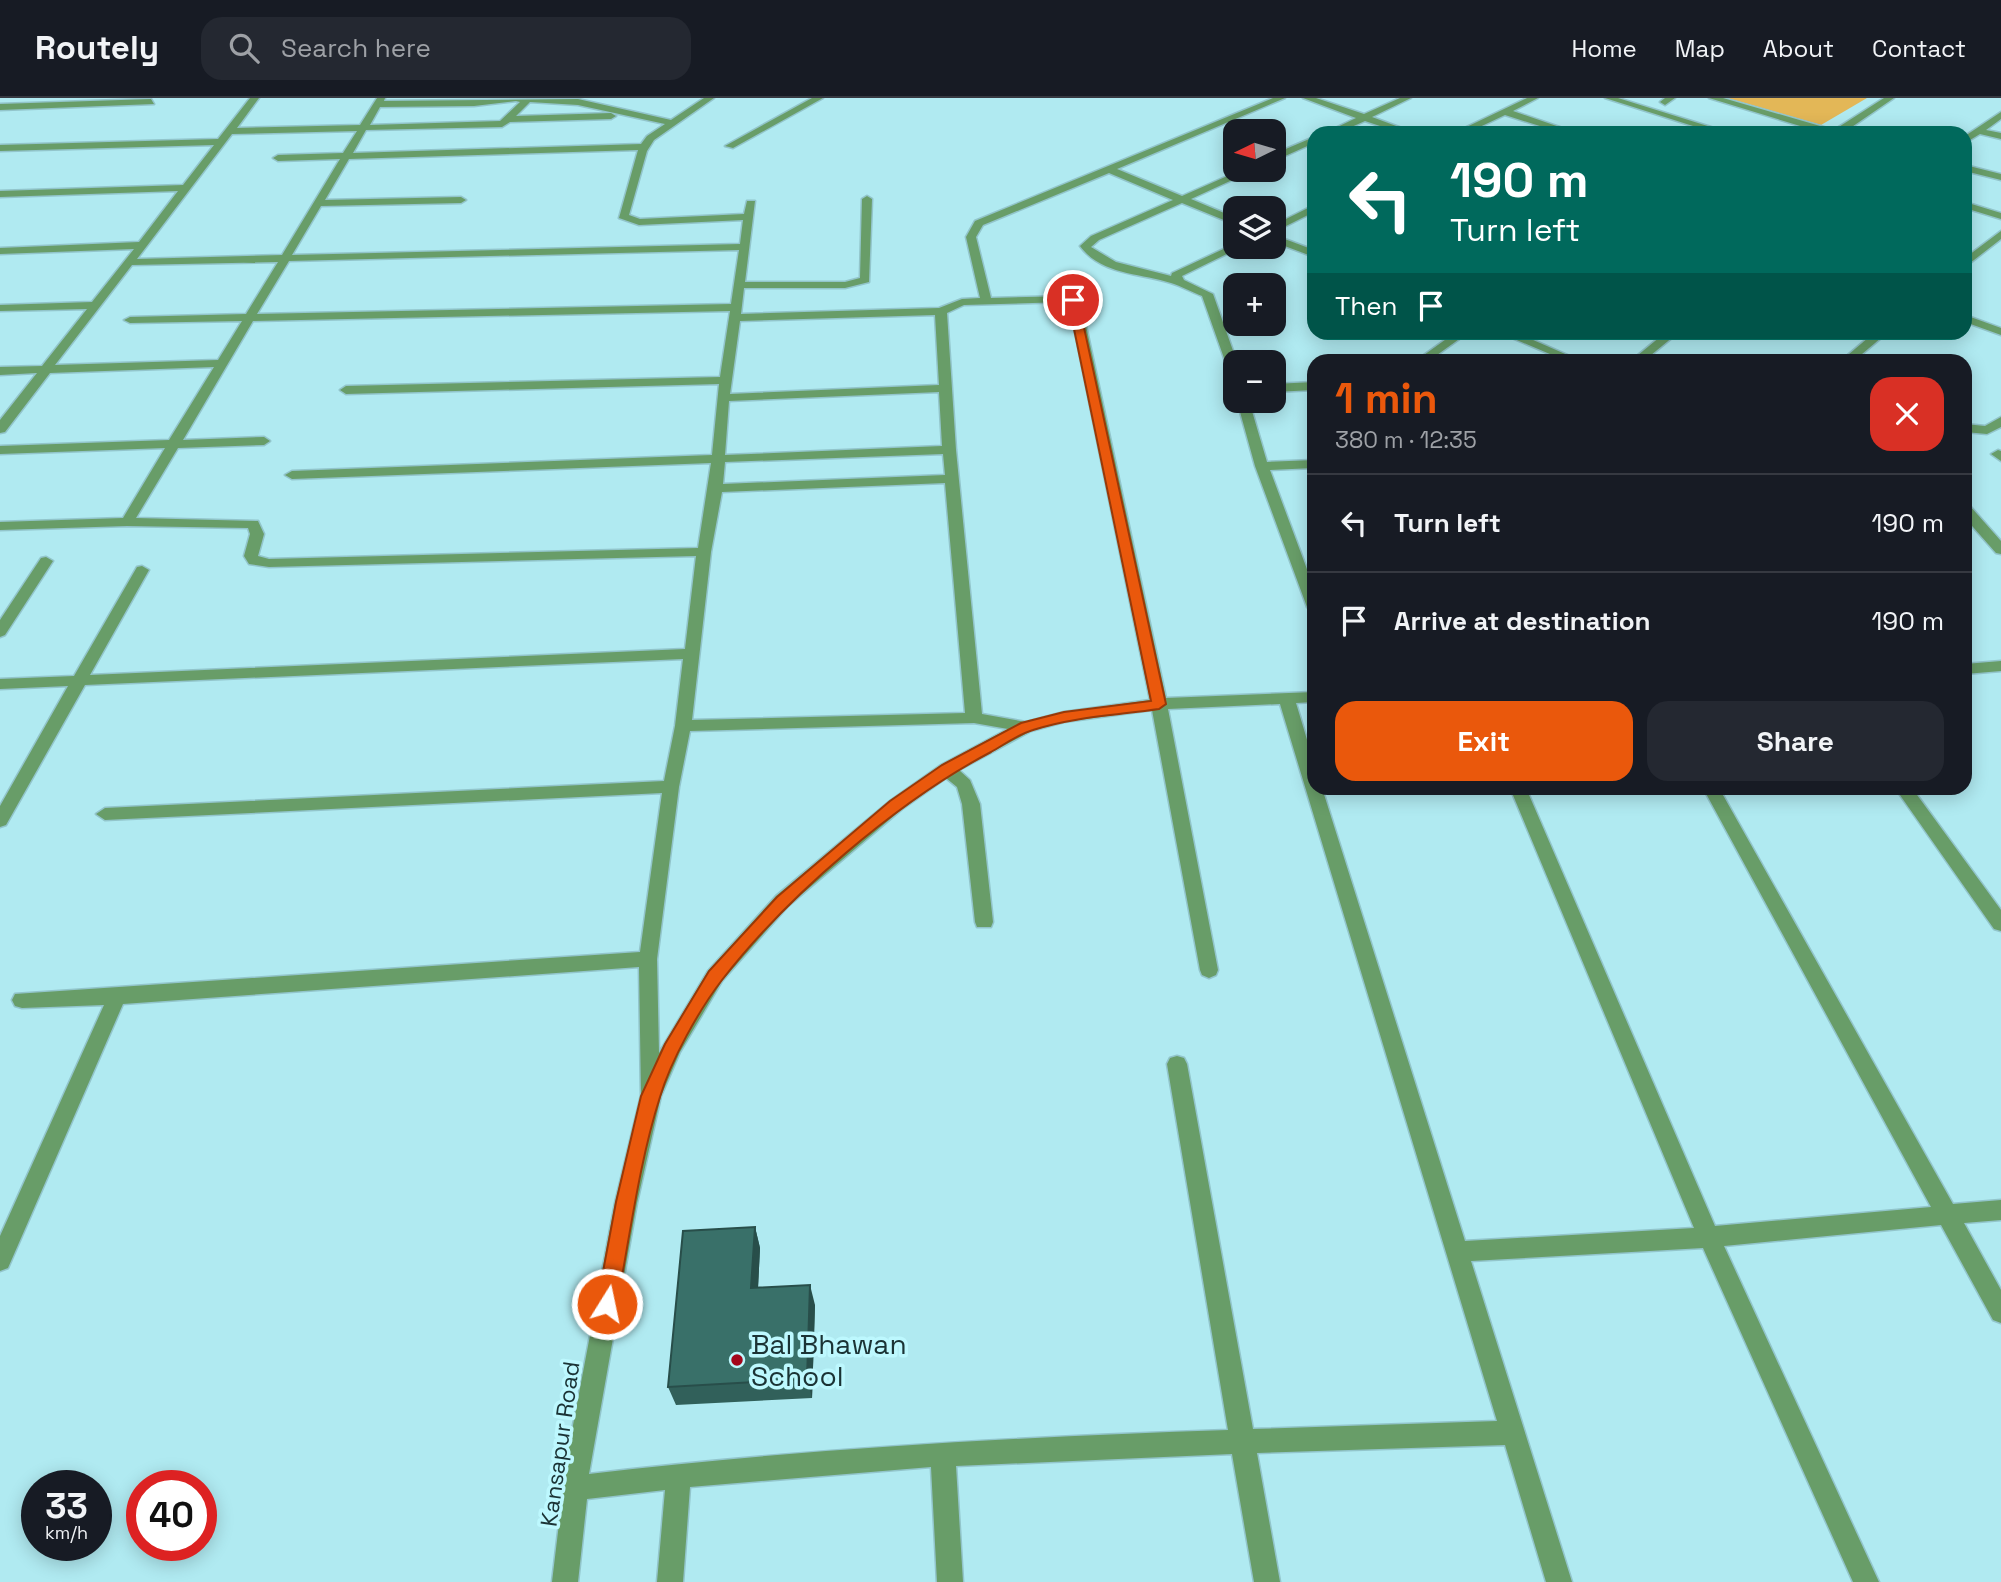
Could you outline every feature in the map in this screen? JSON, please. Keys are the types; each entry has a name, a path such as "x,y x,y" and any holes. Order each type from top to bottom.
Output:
{"street":[{"path":"0,429 255,98"},
{"path":"127,522 379,101 474,103 512,98 580,100 673,123"},
{"path":"651,1096 648,959 671,787 683,726 704,552 716,488 723,398 750,210 639,222 627,220 623,216 644,147 650,138 710,98"},
{"path":"730,146 819,98"},
{"path":"986,300 971,243 975,227 1281,98"},
{"path":"1307,98 1389,126"},
{"path":"1346,126 1406,98"},
{"path":"1473,126 1534,98"},
{"path":"1609,98 1702,126"},
{"path":"1713,98 1811,126"},
{"path":"1846,126 1890,98"},
{"path":"230,131 502,124 528,99"},
{"path":"0,107 151,102"},
{"path":"1503,111 1550,126"},
{"path":"506,119 639,115"},
{"path":"1972,135 2001,115"},
{"path":"1977,130 2001,136"},
{"path":"0,148 221,142"},
{"path":"1286,153 1307,143"},
{"path":"278,158 644,147"},
{"path":"1111,170 1223,217"},
{"path":"1972,170 2001,177"},
{"path":"1223,182 1095,238 1085,246 1089,253 1110,263 1146,275 1176,280 1207,294 1227,350"},
{"path":"0,194 186,188"},
{"path":"739,285 845,285 864,280 867,199"},
{"path":"318,203 461,200"},
{"path":"1972,207 2001,216"},
{"path":"1286,223 1307,212"},
{"path":"1972,257 2001,234"},
{"path":"1286,243 1307,251"},
{"path":"0,251 141,246"},
{"path":"129,262 745,247"},
{"path":"1176,280 1178,273 1223,253"},
{"path":"130,320 941,311 962,302 986,300 1065,298 1075,303 1159,704 1209,970"},
{"path":"0,307 96,304"},
{"path":"941,311 949,450 974,718"},
{"path":"1972,321 2001,332"},
{"path":"1432,354 1452,340"},
{"path":"1523,340 1558,354"},
{"path":"1646,354 1664,340"},
{"path":"1856,354 1873,340"},
{"path":"0,371 222,363"},
{"path":"346,390 727,380"},
{"path":"1286,387 1307,386"},
{"path":"723,398 947,388"},
{"path":"1247,413 1262,466 1307,588"},
{"path":"1972,429 1987,430 2001,421"},
{"path":"0,450 264,442"},
{"path":"292,475 949,450"},
{"path":"1262,466 1307,464"},
{"path":"716,488 953,479"},
{"path":"1972,517 2001,550"},
{"path":"0,526 127,522 253,524 257,534 251,556 254,561 269,564 704,552"},
{"path":"0,632 46,561"},
{"path":"0,821 142,570"},
{"path":"0,684 690,654"},
{"path":"1972,668 2000,667"},
{"name":"Kansapur Road","path":"565,1582 578,1488 579,1457 626,1202 651,1096 671,1049 715,976 782,901 895,805 947,769 1026,727 1064,717 1159,704 1307,697"},
{"path":"1286,698 1307,767"},
{"path":"683,726 974,718 1026,727"},
{"path":"947,769 964,785 971,804 984,922"},
{"path":"105,814 671,787"},
{"path":"1316,795 1559,1582"},
{"path":"1521,795 1709,1237 1866,1582"},
{"path":"1715,795 2001,1312"},
{"path":"1908,795 2001,924"},
{"path":"22,1000 117,997 648,959"},
{"path":"0,1261 117,997"},
{"path":"1177,1063 1267,1582"},
{"path":"1455,1252 1709,1237 1945,1213 2001,1210"},
{"path":"578,1488 678,1475 943,1456 1242,1441 1513,1433"},
{"path":"943,1456 950,1582"},
{"path":"670,1582 678,1475"}],"shaded area":[{"path":"1727,98 1867,98 1821,125"}],"building":[{"path":"755,1227 751,1288 810,1285 807,1379 668,1387 683,1231"}],"place":[{"name":"Bal Bhawan School","path":"737,1360"}],"route":[{"path":"607,1304 626,1202 651,1096 671,1049 715,976 782,901 895,805 947,769 1026,727 1064,717 1159,704 1073,300"}]}
